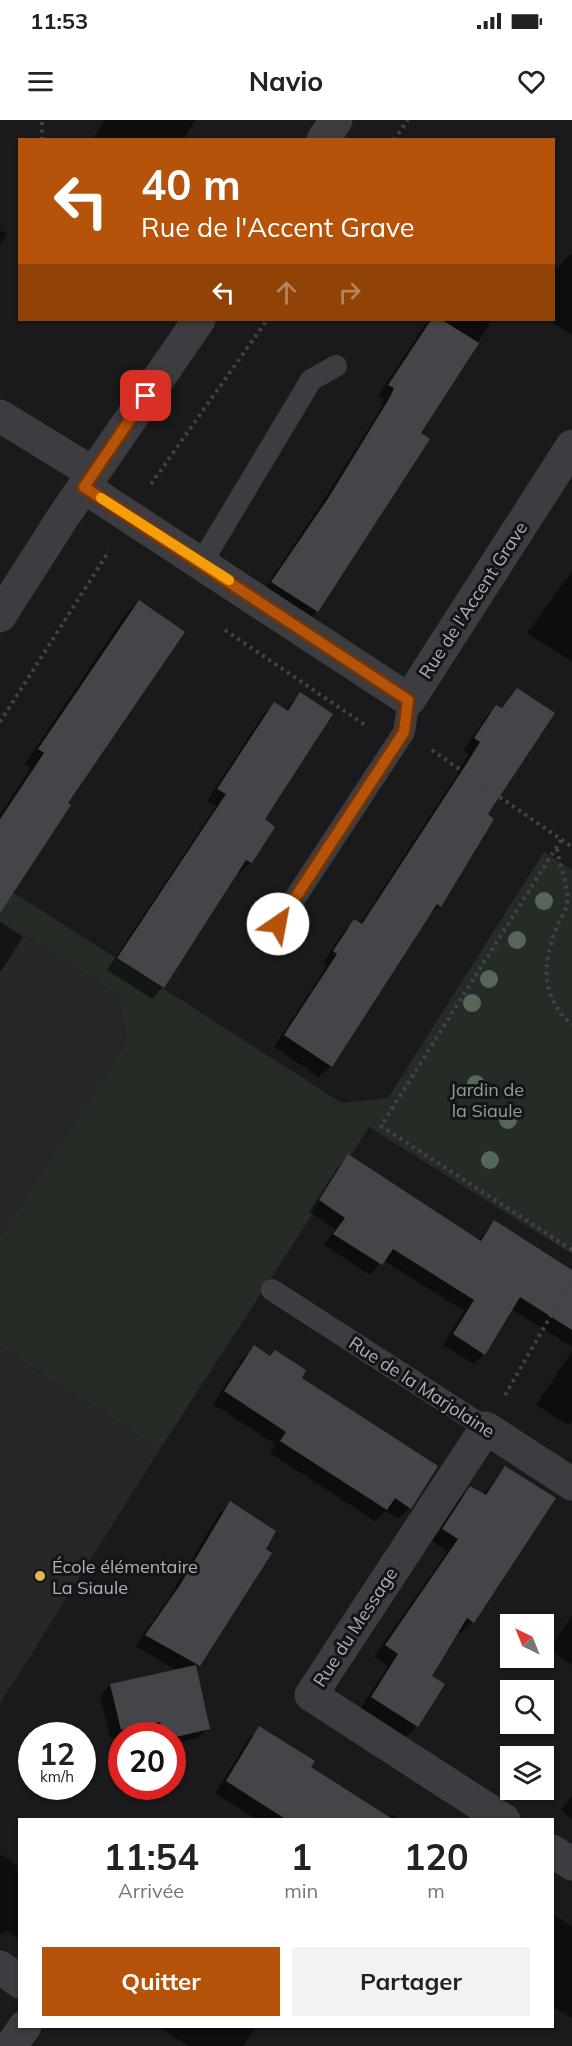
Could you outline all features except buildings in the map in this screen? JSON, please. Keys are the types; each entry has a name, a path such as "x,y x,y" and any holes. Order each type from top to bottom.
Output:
{"street":[{"path":"324,138 336,120"},
{"path":"0,616 88,480 198,321"},
{"path":"0,416 202,562 408,700"},
{"name":"Rue de l'Accent Grave","path":"408,700 572,446"},
{"name":"Rue de la Marjolaine","path":"486,1428 572,1484"},
{"name":"Rue du Message","path":"486,1428 311,1695 501,1818"},
{"path":"554,1852 572,1864"},
{"path":"0,1966 18,1980"},
{"path":"11,2046 24,2028"}],"lane":[{"path":"202,562 311,380 336,366"},
{"path":"278,924 404,732 408,700"},
{"name":"Rue de la Marjolaine","path":"272,1290 486,1428"}],"path":[{"path":"42,120 42,138"},
{"path":"395,138 408,120"},
{"path":"428,748 572,847"},
{"path":"561,840 381,1126 572,1250"},
{"path":"556,848 568,903 551,945 545,973 549,997 561,1015 572,1025"},
{"path":"486,1428 572,1279"}],"shaded area":[{"path":"0,920 118,995 127,1041 0,1237"},
{"name":"École élémentaire La Siaule","path":"0,1347 160,1449 0,1704"}],"green space":[{"name":"Jardin de la Siaule","path":"544,852 572,870 572,1254 369,1127 160,1449 0,1347 0,1237 127,1041 118,995 0,920 0,884 342,1103 388,1098"}],"slow traffic":[{"path":"101,498 229,580"}],"place":[{"name":"École élémentaire La Siaule","path":"40,1576"}],"route":[{"path":"146,396 84,487 202,562 408,700 404,732 278,924"}]}
